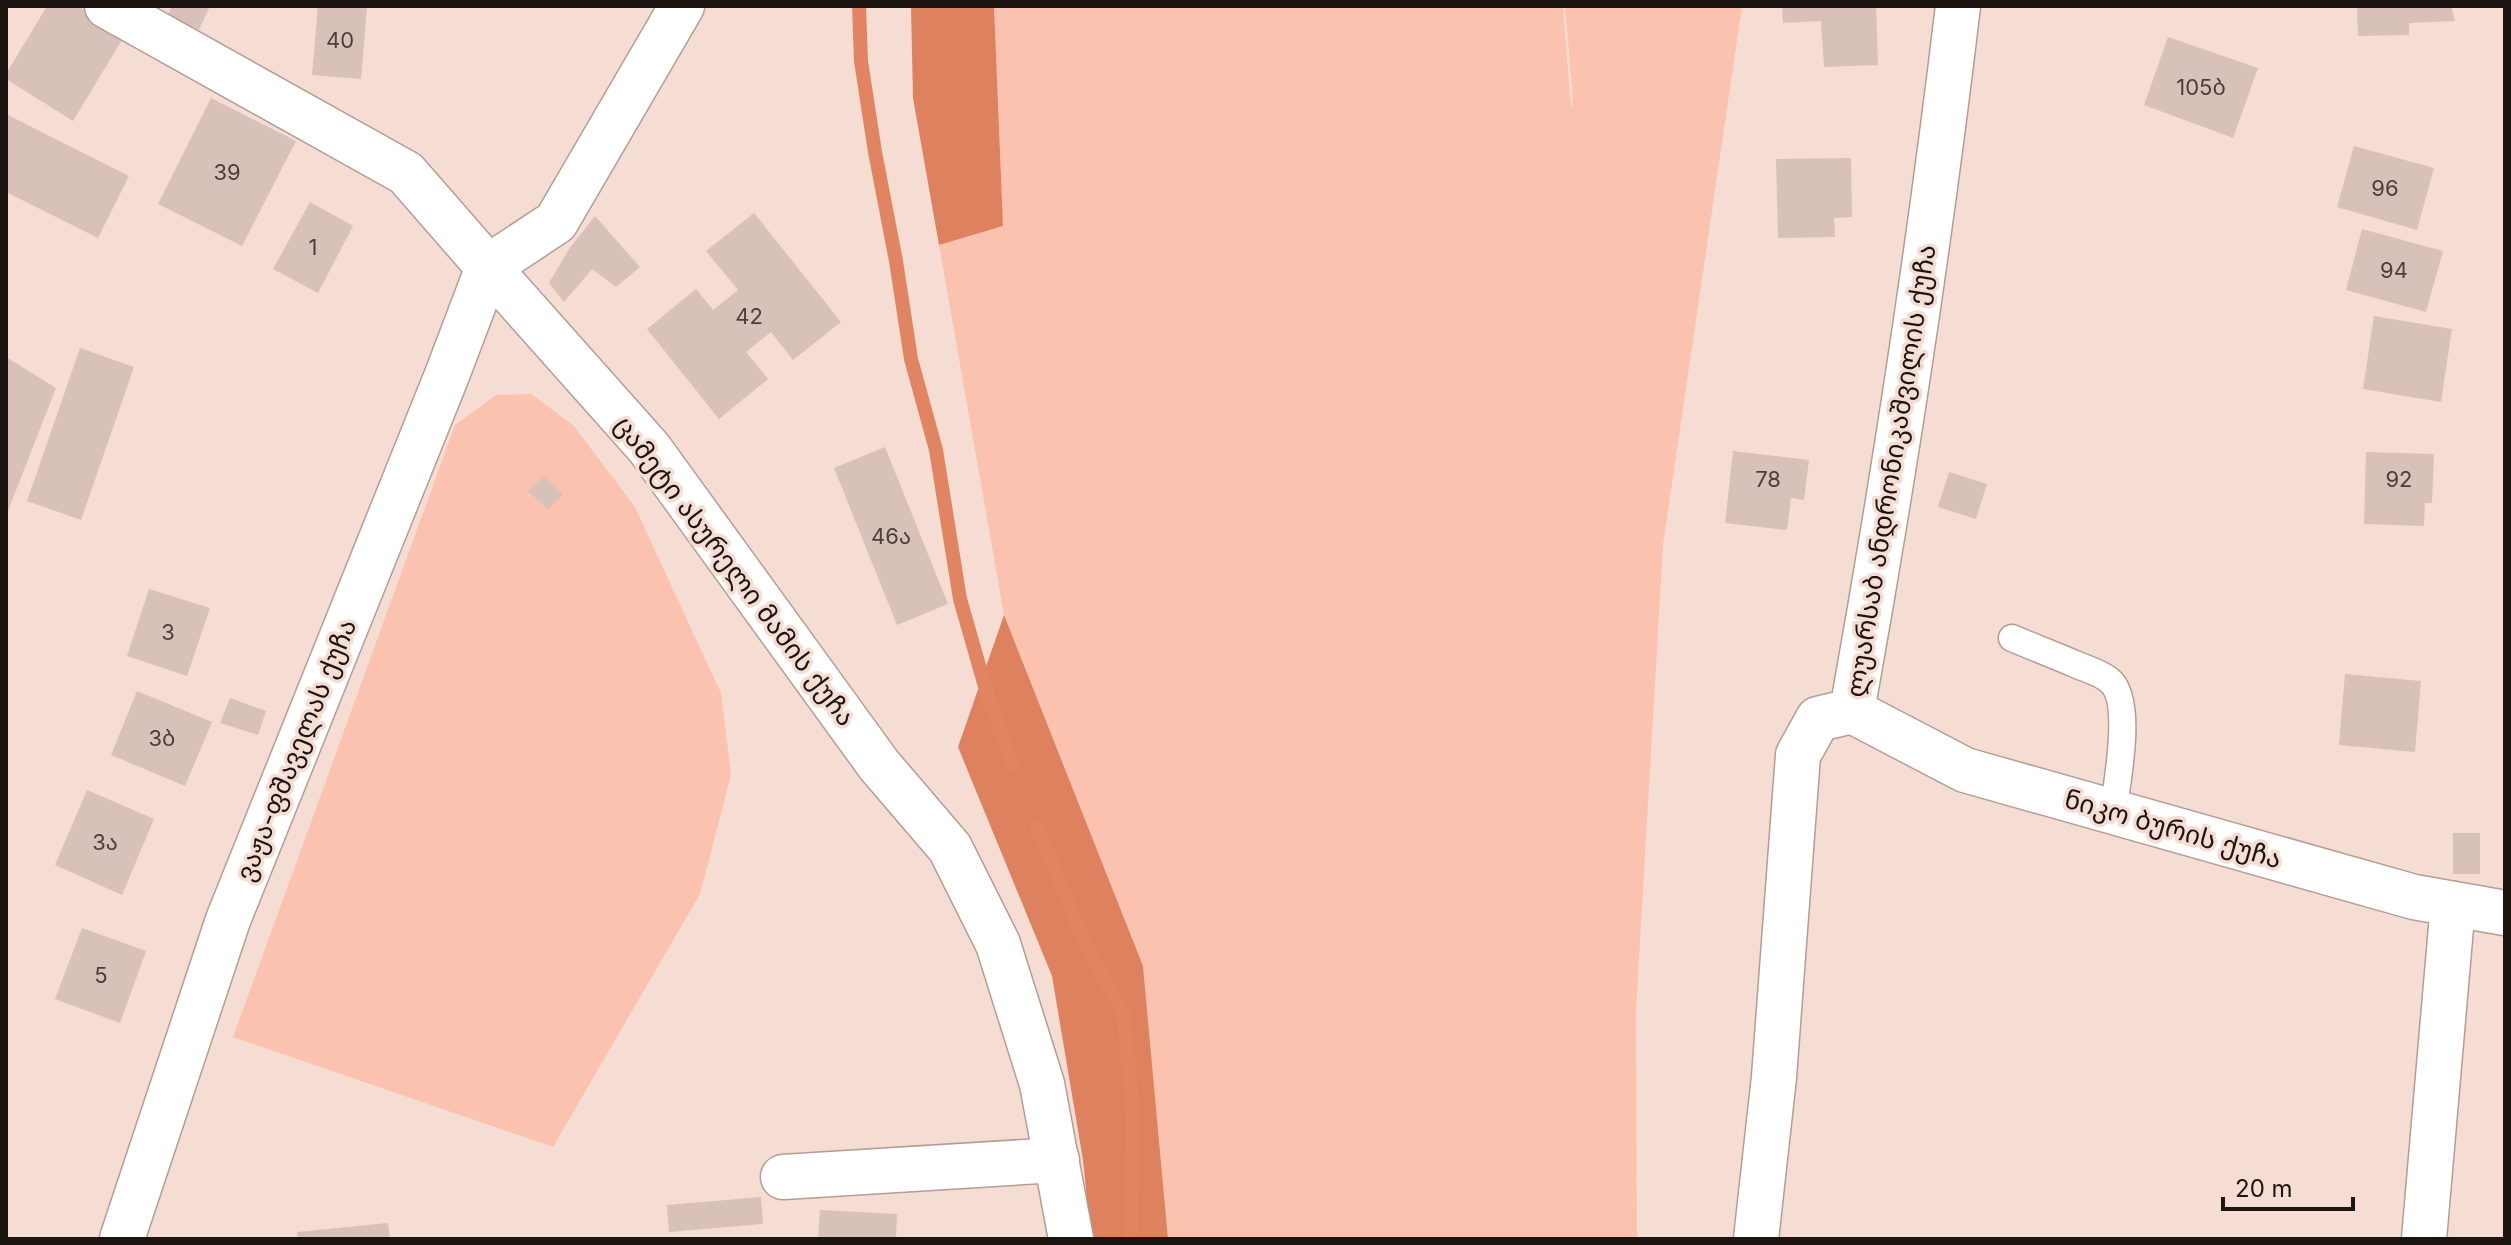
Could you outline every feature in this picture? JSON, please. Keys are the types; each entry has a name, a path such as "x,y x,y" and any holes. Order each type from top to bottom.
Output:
{"street":[{"name":"ცამეტი ასურელი მამის ქუჩა","path":"107,6 406,173 649,448 879,765 950,848 998,944 1042,1084 1071,1239"},
{"path":"488,267 556,222 682,6"},
{"name":"ლუარსაბ ანდრონიკაშვილის ქუჩა","path":"1756,1239 1774,1077 1798,755 1818,719 1852,711 1877,571 1958,6"},
{"name":"ვაჟა-ფშაველას ქუჩა","path":"122,1239 228,920 488,267"},
{"name":"ნიკო ბურის ქუჩა","path":"1852,711 1965,770 2414,897 2505,913"},
{"path":"2424,1239 2453,904"},
{"path":"783,1177 1057,1160"}],"lane":[{"path":"1941,6 1951,70"},
{"path":"2012,638 2094,672 2111,681 2118,692 2122,713 2113,812"}],"shaded area":[{"path":"911,6 994,6 1003,226 939,245 913,98"},
{"path":"994,6 1563,6 1571,109 1573,100 1565,6 1742,6 1663,545 1636,1011 1637,1239 1168,1239 1143,966 1004,615 939,245 1003,226"},
{"path":"531,394 574,426 635,507 721,693 731,775 700,894 553,1147 233,1037 455,425 496,395"},
{"path":"1004,615 1143,966 1168,1239 1091,1239 1083,1160 1052,976 958,747"}],"building":[{"path":"47,6 78,6 125,35 73,121 6,79 6,74"},
{"path":"172,6 210,6 199,30 167,16"},
{"path":"318,6 367,6 361,79 312,75"},
{"path":"1782,6 1876,6 1878,65 1824,67 1821,21 1783,23"},
{"path":"2357,6 2451,6 2455,21 2409,23 2409,35 2358,36"},
{"path":"2168,37 2258,68 2233,138 2144,105"},
{"path":"211,98 296,141 242,246 158,204"},
{"path":"6,114 129,176 98,238 6,192"},
{"path":"2354,146 2434,168 2417,230 2337,207"},
{"path":"1851,158 1852,217 1834,218 1835,237 1778,238 1776,159"},
{"path":"310,202 353,226 318,293 273,269"},
{"path":"754,213 841,322 793,360 771,332 746,352 768,379 719,419 647,329 696,289 713,310 738,290 706,251"},
{"path":"595,216 640,267 616,287 592,269 564,302 549,283 569,249"},
{"path":"2362,229 2443,251 2426,312 2346,290"},
{"path":"2374,316 2452,329 2441,402 2363,389"},
{"path":"80,348 134,367 81,520 27,501"},
{"path":"6,357 56,388 6,516"},
{"path":"885,447 948,604 897,625 834,468"},
{"path":"1733,451 1809,460 1804,500 1791,498 1787,530 1725,523"},
{"path":"2366,452 2434,454 2432,503 2425,503 2424,526 2364,524"},
{"path":"1949,472 1987,484 1976,519 1938,507"},
{"path":"544,475 563,494 548,510 528,491"},
{"path":"149,589 210,608 187,676 127,656"},
{"path":"2345,674 2421,681 2415,752 2339,745"},
{"path":"137,691 212,722 185,786 111,755"},
{"path":"230,698 266,711 258,735 220,723"},
{"path":"87,790 154,819 122,895 55,865"},
{"path":"2453,833 2480,833 2480,874 2453,874"},
{"path":"82,928 146,951 120,1023 55,999"},
{"path":"761,1197 763,1224 669,1232 667,1205"},
{"path":"820,1210 897,1214 896,1239 818,1239"},
{"path":"388,1223 390,1239 298,1239 297,1232"}],"waterway":[{"path":"859,6 861,61 911,359 936,450 960,599 986,690 1013,766"},
{"path":"1037,827 1083,938 1124,1015 1133,1113 1131,1239"}]}
